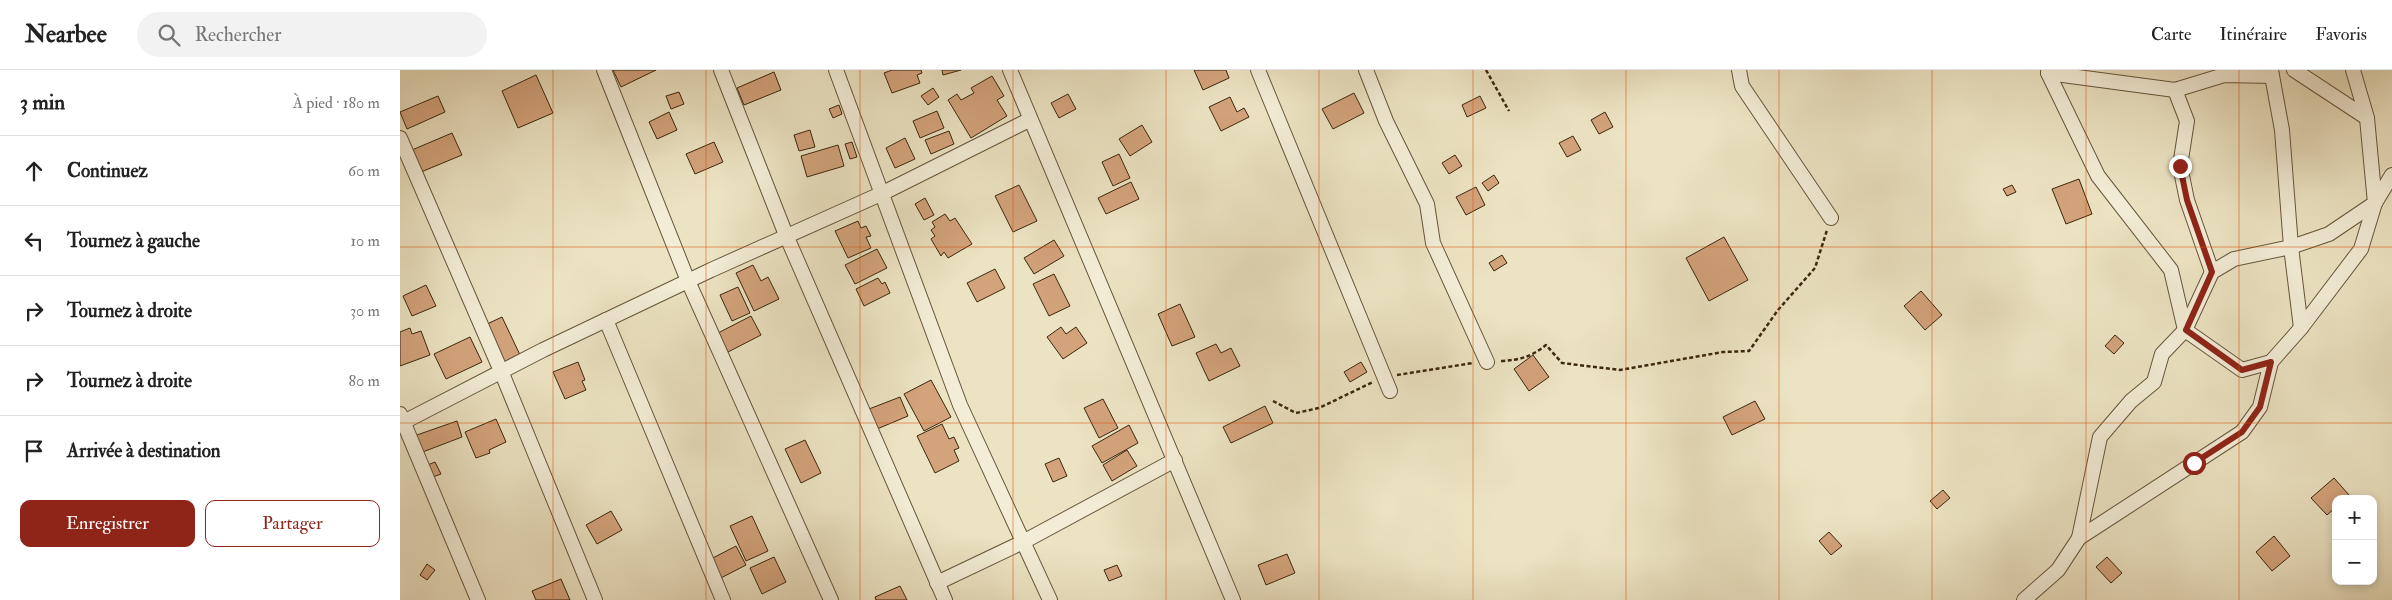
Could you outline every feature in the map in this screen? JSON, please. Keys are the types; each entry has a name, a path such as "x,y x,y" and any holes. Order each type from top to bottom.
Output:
{"street":[{"path":"604,70 688,281 831,600"},
{"path":"721,70 786,235 945,600"},
{"path":"836,70 960,405 1050,600"},
{"path":"1010,70 1029,120 1233,600"},
{"path":"1258,70 1390,391"},
{"path":"1366,70 1386,121 1427,204 1433,243 1487,362"},
{"path":"1739,70 1742,86 1831,218"},
{"path":"2294,70 2367,118"},
{"path":"2353,70 2367,118 2376,202"},
{"path":"2271,362 2242,370 2186,330 2171,270 2098,176 2048,74 2175,90 2224,75 2272,73 2282,130 2291,247 2302,328"},
{"path":"2175,90 2187,121 2180,166 2187,200 2212,272"},
{"path":"478,600 401,420 688,281 786,235 883,193 1029,120"},
{"path":"400,138 501,371 594,600"},
{"path":"2079,538 2242,432 2260,407 2271,362 2302,328 2361,248 2376,202 2392,175"},
{"path":"2024,600 2058,570 2079,538 2100,437 2131,401 2154,382 2162,354 2186,330 2212,272 2234,258 2291,247 2329,234 2376,202"},
{"path":"606,320 722,600"},
{"path":"937,583 1022,542 1175,460"}],"path":[{"path":"1486,70 1509,111"},
{"path":"1273,400 1296,412 1319,408 1384,377 1487,362 1521,360 1533,355 1546,345 1562,363 1620,370 1723,352 1750,351 1778,310 1815,268 1831,218"}],"building":[{"path":"613,70 656,70 621,87"},
{"path":"892,70 921,70 922,73 917,75 920,83 892,93 884,73"},
{"path":"942,70 961,70 943,75"},
{"path":"1194,70 1226,70 1229,78 1203,90"},
{"path":"774,72 781,90 744,105 737,88"},
{"path":"536,75 553,113 518,128 502,91"},
{"path":"992,76 1004,96 997,100 1007,116 971,138 948,100 957,94 961,100 974,93 971,88"},
{"path":"933,88 939,97 928,105 921,96"},
{"path":"679,92 684,104 671,109 666,96"},
{"path":"1354,93 1364,113 1333,129 1322,109"},
{"path":"1068,94 1076,109 1059,118 1051,103"},
{"path":"438,96 445,112 407,129 400,112"},
{"path":"1480,96 1486,108 1467,117 1462,105"},
{"path":"1230,97 1237,112 1244,108 1249,117 1221,131 1209,107"},
{"path":"839,105 842,114 833,118 829,109"},
{"path":"937,111 944,128 920,138 913,121"},
{"path":"669,112 677,130 657,139 649,122"},
{"path":"1605,112 1613,127 1599,134 1591,120"},
{"path":"1142,125 1152,142 1130,156 1119,139"},
{"path":"810,130 815,147 799,151 794,135"},
{"path":"949,131 954,144 931,154 925,140"},
{"path":"452,133 462,155 421,172 412,150"},
{"path":"1573,136 1581,150 1567,157 1559,143"},
{"path":"905,138 915,159 895,168 886,148"},
{"path":"714,142 723,162 695,174 686,154"},
{"path":"852,142 857,157 850,159 845,144"},
{"path":"838,145 844,166 807,177 801,156"},
{"path":"1119,154 1130,178 1113,186 1102,162"},
{"path":"1455,155 1462,166 1449,174 1442,163"},
{"path":"1494,175 1499,183 1488,191 1482,183"},
{"path":"2079,179 2092,214 2066,224 2052,189"},
{"path":"1131,182 1139,199 1106,214 1098,198"},
{"path":"1019,185 1037,221 1013,232 995,196"},
{"path":"2012,185 2016,192 2007,196 2003,189"},
{"path":"1476,187 1485,205 1466,215 1456,197"},
{"path":"925,198 934,215 924,220 915,204"},
{"path":"945,214 950,221 955,218 972,244 948,258 944,252 941,256 931,239 935,236 931,230 935,227 932,222"},
{"path":"858,221 861,228 866,226 871,236 866,237 871,248 848,258 835,231"},
{"path":"1724,237 1748,280 1709,301 1686,258"},
{"path":"1054,240 1064,256 1034,274 1024,258"},
{"path":"877,249 887,268 855,284 845,265"},
{"path":"1502,255 1507,263 1494,271 1489,263"},
{"path":"753,265 761,281 768,277 779,299 754,311 736,273"},
{"path":"995,269 1005,288 977,302 967,283"},
{"path":"1054,274 1070,306 1049,316 1033,284"},
{"path":"878,278 882,284 885,282 890,293 864,306 856,289"},
{"path":"426,285 436,306 412,316 403,296"},
{"path":"738,287 750,313 732,321 720,295"},
{"path":"1921,291 1942,315 1925,330 1904,306"},
{"path":"1180,304 1195,337 1172,346 1158,314"},
{"path":"751,316 761,335 728,352 718,333"},
{"path":"502,317 521,357 503,365 485,325"},
{"path":"1061,327 1066,334 1076,327 1087,343 1063,359 1047,337"},
{"path":"410,328 412,334 421,331 430,355 400,366 400,332"},
{"path":"2115,335 2124,343 2114,354 2105,346"},
{"path":"470,337 482,362 446,379 434,354"},
{"path":"1216,344 1221,353 1231,348 1240,366 1209,381 1196,353"},
{"path":"1533,355 1549,377 1529,391 1514,369"},
{"path":"578,362 585,380 582,381 586,390 565,399 553,372"},
{"path":"1361,362 1367,372 1350,382 1344,372"},
{"path":"931,380 951,417 924,431 904,394"},
{"path":"900,397 908,416 877,429 869,409"},
{"path":"1103,399 1118,428 1099,438 1084,408"},
{"path":"1755,401 1765,419 1732,435 1723,417"},
{"path":"1265,406 1273,423 1231,443 1223,427"},
{"path":"496,419 506,442 489,450 490,453 476,458 465,432"},
{"path":"457,421 462,437 420,453 414,436"},
{"path":"942,424 949,439 954,437 959,448 954,450 959,461 935,473 917,436"},
{"path":"1129,425 1138,443 1102,463 1092,446"},
{"path":"805,440 821,473 801,483 785,449"},
{"path":"1127,450 1137,466 1112,481 1103,465"},
{"path":"1059,458 1067,476 1053,482 1045,464"},
{"path":"435,462 441,474 430,478 425,466"},
{"path":"2334,478 2349,495 2332,495 2332,511 2327,515 2311,498"},
{"path":"1943,490 1950,498 1937,509 1930,501"},
{"path":"611,511 622,530 597,544 586,525"},
{"path":"752,516 768,551 746,561 730,526"},
{"path":"1829,532 1842,546 1831,555 1819,541"},
{"path":"2274,536 2290,556 2272,571 2256,552"},
{"path":"736,546 746,565 719,579 709,560"},
{"path":"1287,554 1295,573 1266,585 1258,565"},
{"path":"774,557 786,582 762,594 750,568"},
{"path":"2107,557 2122,573 2111,583 2096,567"},
{"path":"427,564 435,570 427,580 420,575"},
{"path":"1117,565 1122,576 1109,581 1104,570"},
{"path":"561,579 570,600 536,600 532,591"},
{"path":"900,586 907,600 876,600 875,597"}],"route":[{"path":"2180,166 2187,200 2212,272 2186,330 2203,340 2242,370 2271,362 2260,407 2242,432 2194,463"}]}
